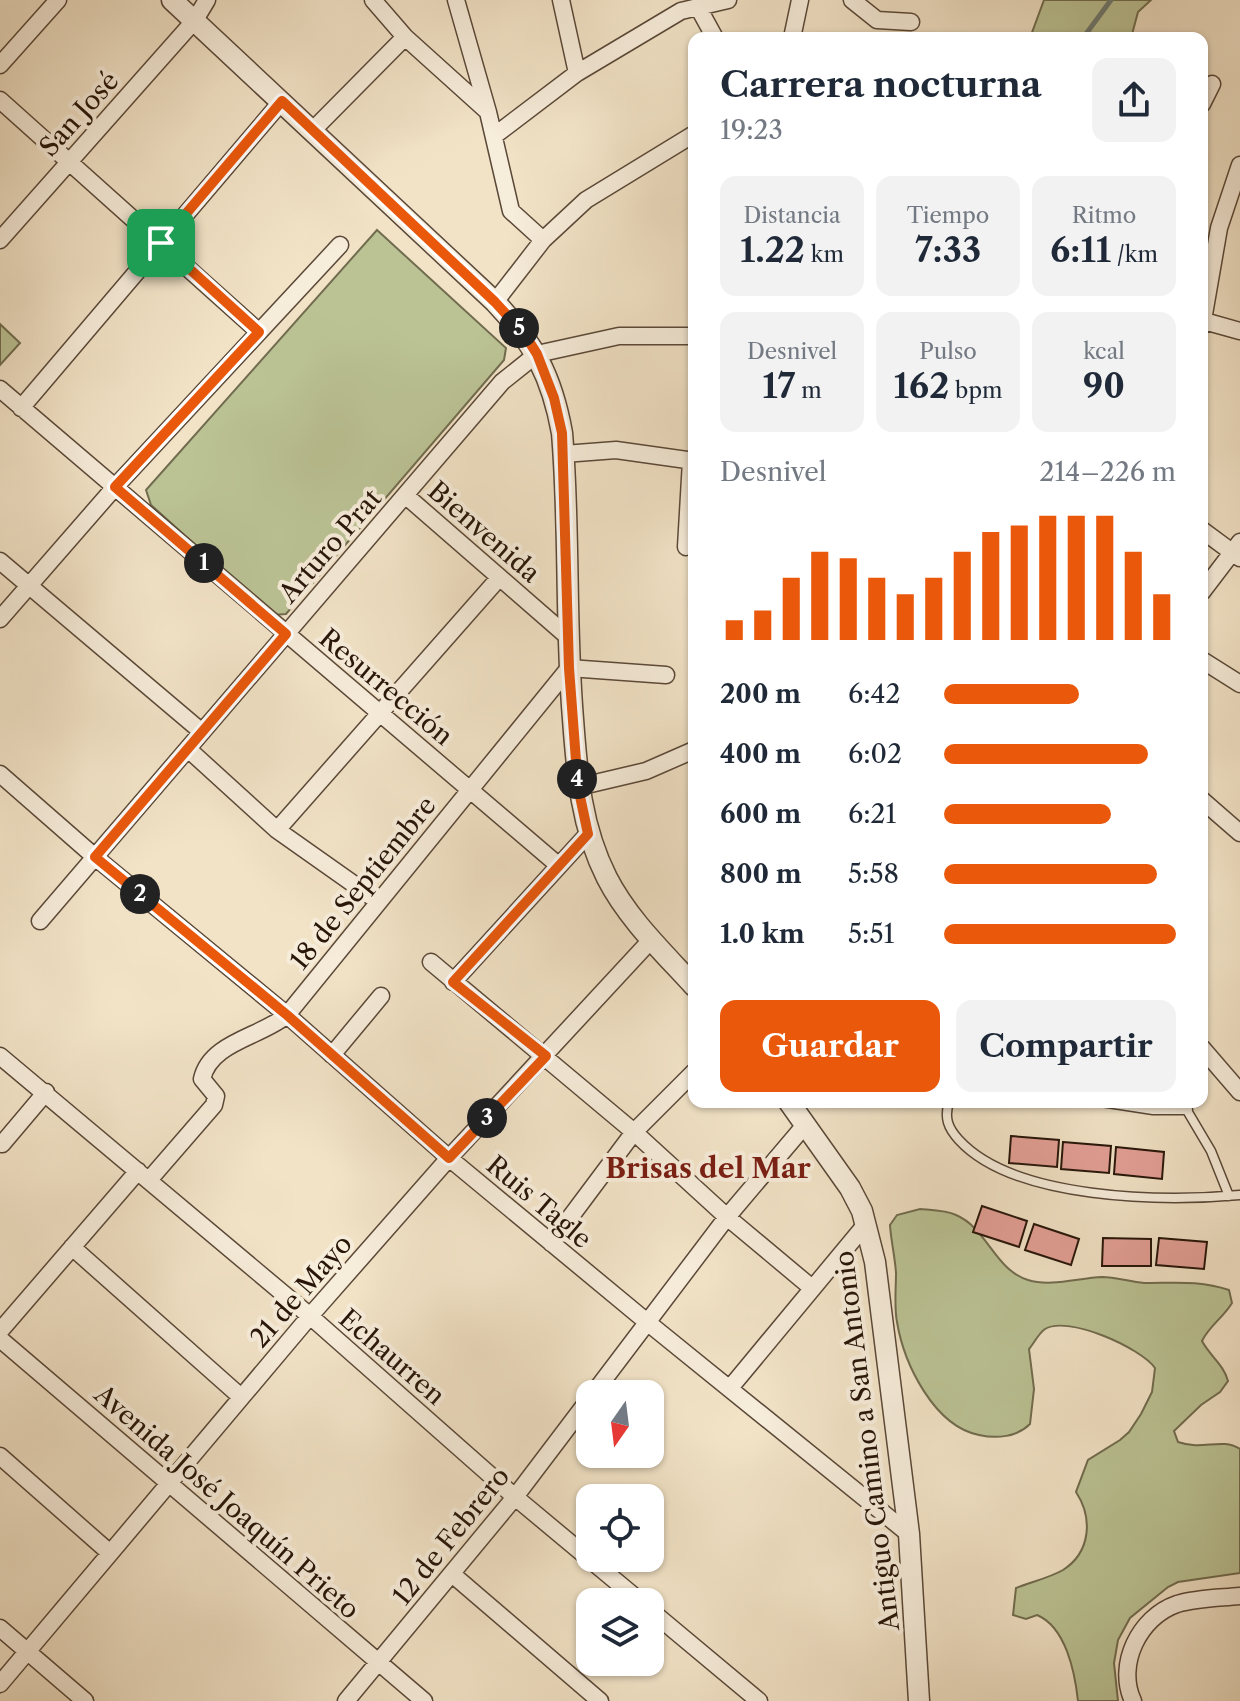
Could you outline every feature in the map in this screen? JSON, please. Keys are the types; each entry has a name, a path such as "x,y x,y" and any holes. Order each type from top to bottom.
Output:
{"street":[{"path":"0,65 58,0"},
{"path":"172,0 495,302 525,335 537,354 554,398 564,454 569,668 578,787 588,834 608,879 635,921 688,980"},
{"name":"San José","path":"0,240 195,20 207,0"},
{"path":"373,0 405,37 488,112"},
{"path":"456,0 488,112 511,211 543,240"},
{"path":"561,0 577,73"},
{"path":"494,136 577,73 678,6 698,7 728,0"},
{"path":"793,32 800,0"},
{"path":"852,0 877,20 911,22"},
{"path":"698,7 712,32"},
{"path":"313,130 405,37"},
{"path":"1208,92 1212,84"},
{"path":"0,100 259,332"},
{"path":"21,408 282,101"},
{"path":"495,302 543,240 586,200 688,138"},
{"path":"1208,293 1219,228 1240,165"},
{"path":"0,619 115,487 340,245"},
{"path":"1208,324 1240,331"},
{"path":"537,354 619,336 688,336"},
{"name":"Arturo Prat","path":"40,921 502,382 537,354"},
{"name":"Resurrección","path":"0,389 558,865"},
{"path":"564,454 616,450 688,460"},
{"name":"Bienvenida","path":"405,495 567,636"},
{"path":"686,547 688,522"},
{"path":"1208,534 1237,551 1208,585"},
{"path":"0,561 202,732"},
{"path":"277,830 499,578"},
{"path":"1208,664 1240,684"},
{"path":"569,668 666,675"},
{"name":"18 de Septiembre","path":"0,1331 72,1247 214,1105 216,1096 202,1079 212,1060 230,1045 269,1028 287,1015 569,668"},
{"path":"188,749 277,830 379,902"},
{"path":"578,787 646,771 688,753"},
{"name":"Ruis Tagle","path":"0,774 95,857 287,1015 449,1158 909,1534"},
{"path":"1208,805 1240,833"},
{"path":"453,982 588,834"},
{"name":"21 de Mayo","path":"0,1684 310,1316 449,1158 651,940"},
{"path":"431,962 546,1056 812,1288"},
{"path":"332,1055 381,996"},
{"path":"1208,1055 1240,1092"},
{"name":"Echaurren","path":"0,1056 310,1316 515,1497 624,1588"},
{"path":"551,1243 634,1132 688,1078"},
{"path":"2,1144 46,1092"},
{"name":"Antiguo Camino a San Antonio","path":"793,1108 850,1188 866,1224 880,1289 909,1534 919,1701"},
{"name":"12 de Febrero","path":"603,1380 727,1217 805,1125"},
{"path":"730,1388 866,1224"},
{"path":"72,1247 241,1397"},
{"name":"Avenida José Joaquín Prieto","path":"0,1339 424,1701"},
{"name":"12 de Febrero","path":"346,1701 515,1497 576,1416"},
{"path":"0,1456 110,1553"},
{"path":"452,1574 600,1701"},
{"path":"1133,1701 1127,1689 1126,1672 1133,1647 1150,1621 1176,1604 1240,1596"},
{"path":"664,1622 759,1701"},
{"path":"0,1628 85,1701"}],"lane":[{"path":"948,1108 948,1125 956,1137 988,1165 1017,1177 1123,1196 1240,1195"},
{"path":"1140,1108 1169,1108"},
{"path":"1186,1108 1211,1151 1229,1196"}],"green space":[{"path":"1044,0 1151,0 1138,12 1133,32 1032,32"},
{"path":"377,230 506,348 504,360 286,614 273,615 151,505 146,490"},
{"path":"0,324 20,343 0,365"},
{"path":"920,1209 948,1212 967,1221 1007,1267 1028,1280 1055,1282 1107,1277 1144,1283 1197,1283 1229,1290 1232,1303 1202,1341 1228,1381 1220,1392 1174,1431 1178,1442 1226,1444 1240,1449 1240,1573 1178,1582 1130,1618 1118,1640 1114,1663 1118,1701 1078,1701 1067,1652 1055,1630 1037,1615 1026,1619 1013,1615 1016,1588 1063,1570 1079,1554 1087,1523 1076,1492 1088,1460 1129,1432 1152,1392 1155,1368 1120,1343 1086,1330 1056,1326 1045,1329 1029,1349 1034,1389 1030,1424 1013,1434 993,1437 963,1429 948,1419 935,1406 914,1374 896,1316 896,1273 890,1225 897,1215"}],"building":[{"path":"1011,1136 1059,1140 1057,1167 1009,1163"},
{"path":"1063,1142 1111,1146 1109,1173 1061,1169"},
{"path":"1116,1147 1164,1152 1162,1179 1114,1174"},
{"path":"982,1206 1027,1221 1019,1247 973,1232"},
{"path":"1034,1224 1079,1239 1071,1265 1025,1250"},
{"path":"1103,1238 1151,1239 1151,1266 1102,1266"},
{"path":"1159,1238 1207,1242 1204,1269 1156,1265"}],"waterway":[{"path":"1087,32 1111,0"}],"district":[{"name":"Brisas del Mar","path":"708,1168"}],"route":[{"path":"282,101 511,319 537,354 554,398 564,454 567,636 578,787 588,834 453,982 546,1056 449,1158 287,1015 95,857 286,634 115,487 259,332 161,243 282,101"}]}
